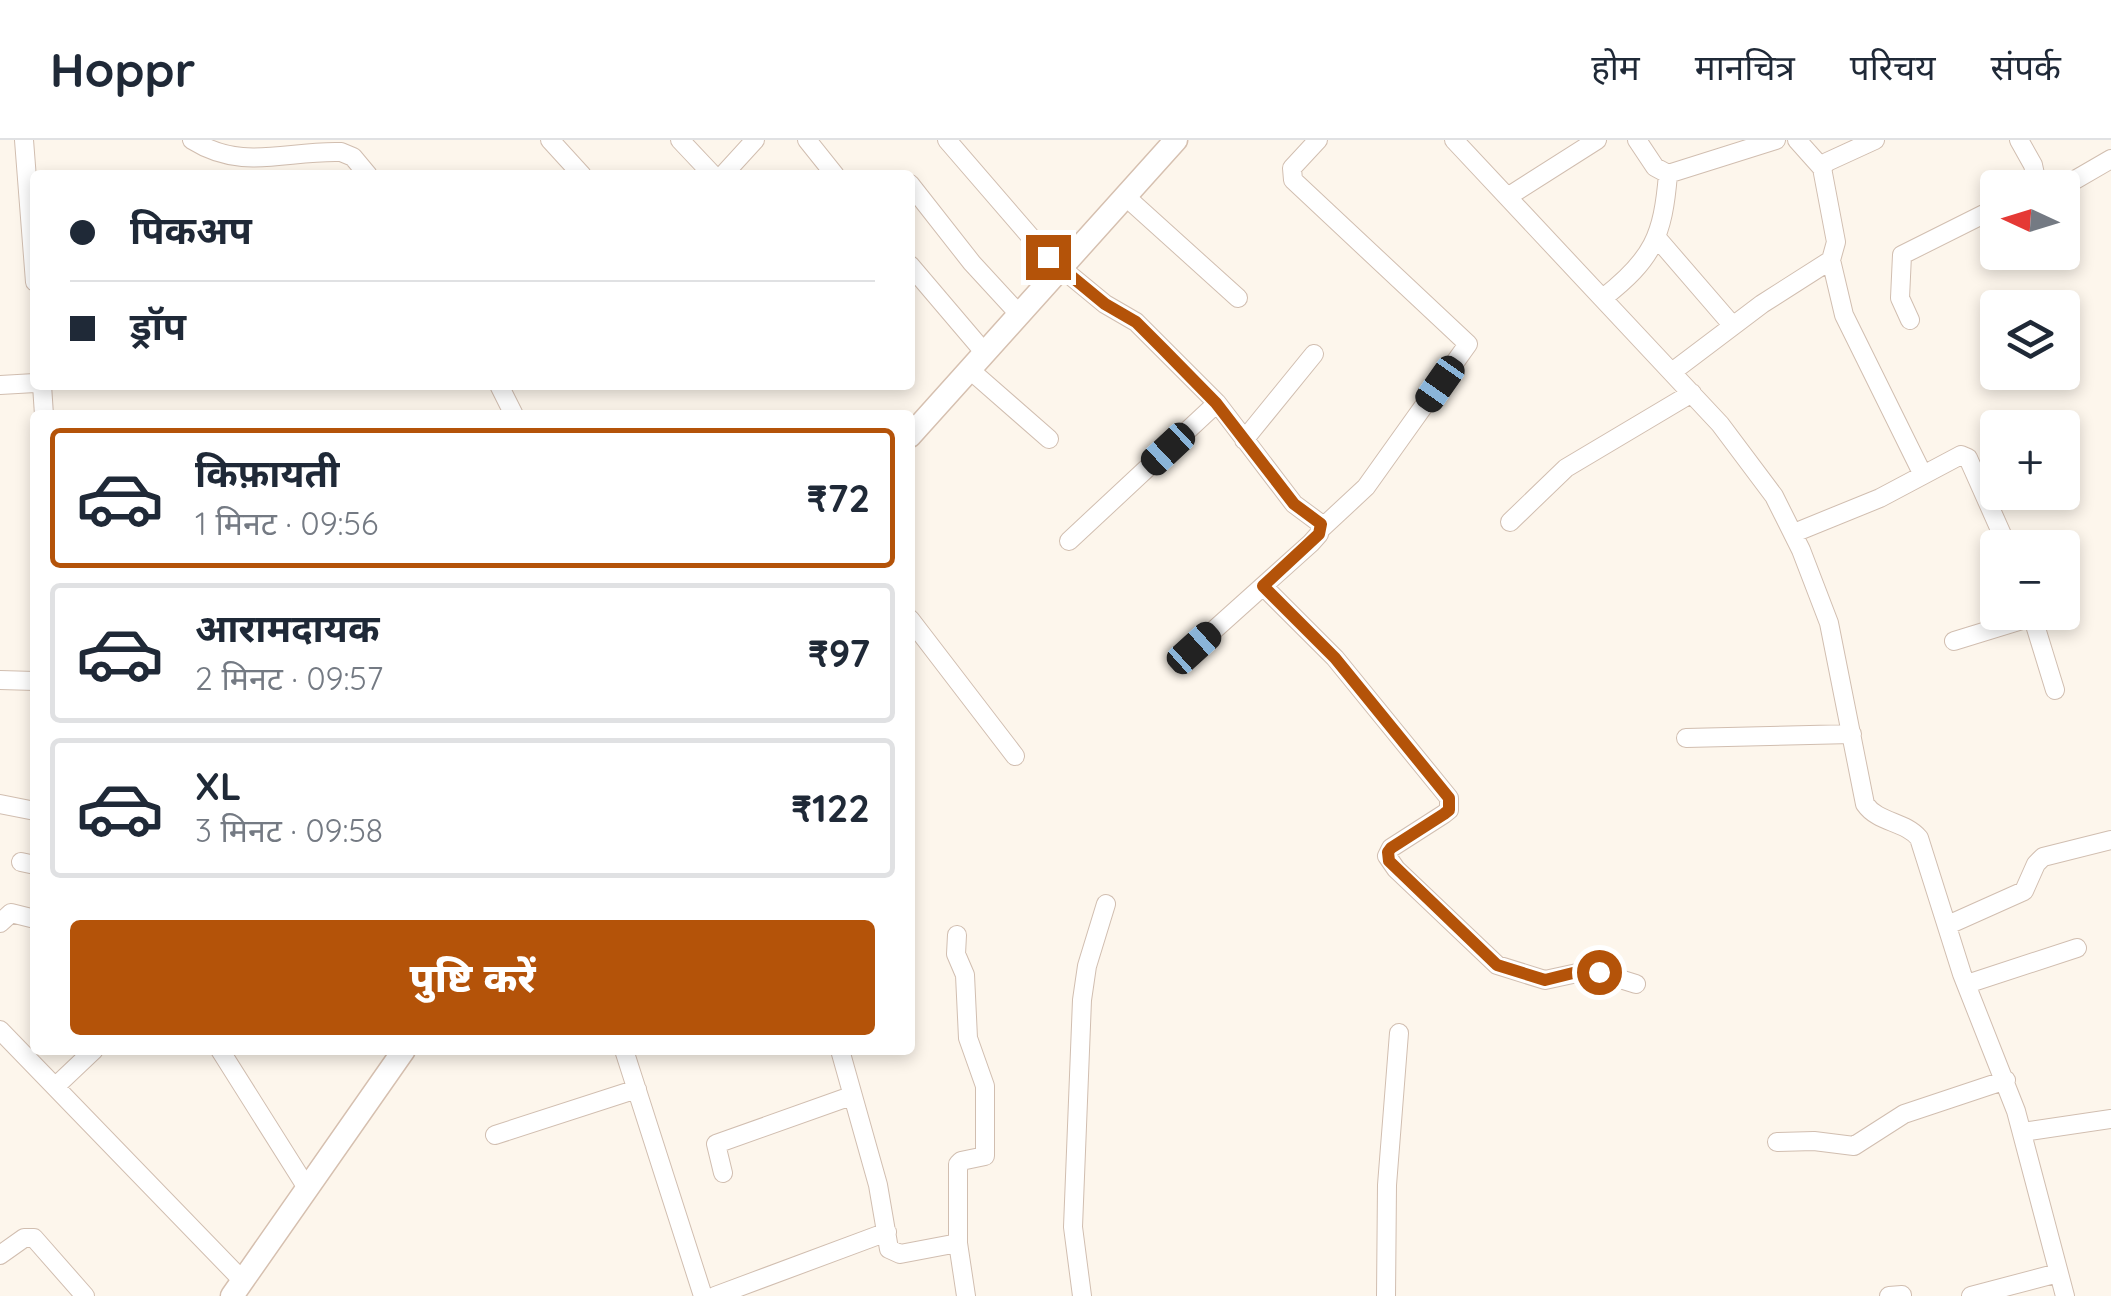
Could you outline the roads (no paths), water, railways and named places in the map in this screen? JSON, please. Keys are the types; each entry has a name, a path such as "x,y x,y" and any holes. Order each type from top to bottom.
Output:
{"main road":[{"path":"915,430 1176,140"},
{"path":"237,1288 400,1055"}],"street":[{"path":"24,140 30,215"},
{"path":"192,140 213,153 238,158 318,146 348,154 363,170"},
{"path":"550,140 577,170"},
{"path":"680,140 707,170"},
{"path":"727,170 755,140"},
{"path":"806,140 831,170"},
{"path":"947,140 1060,268 1105,304 1136,322 1216,403 1294,504 1322,528"},
{"path":"1194,648 1311,543 1366,487 1468,344 1293,180 1292,168 1318,140"},
{"path":"1454,140 1692,394 1747,458 1782,510 1829,623 1868,809 1913,830 1920,838 1966,984 2006,1080 2066,1296"},
{"path":"1509,196 1596,140"},
{"path":"1637,140 1655,167 1668,174 1776,140"},
{"path":"1797,140 1822,168 1836,242 1830,260 1844,316 1923,476"},
{"path":"1822,168 1875,140"},
{"path":"2018,140 2035,170"},
{"path":"2080,177 2111,158"},
{"path":"1602,298 1634,272 1657,238 1668,174"},
{"path":"915,190 1018,314"},
{"path":"1125,196 1238,298"},
{"path":"1910,320 1900,298 1902,255 1980,216"},
{"path":"1657,238 1733,326"},
{"path":"1672,372 1830,260"},
{"path":"915,272 976,360 1049,439"},
{"path":"1244,440 1314,354"},
{"path":"0,385 30,384"},
{"path":"1510,522 1566,468 1692,394"},
{"path":"1069,541 1216,403"},
{"path":"1794,533 1880,498 1965,455 2001,530"},
{"path":"1263,586 1335,658 1449,798 1449,810 1388,852 1396,870 1497,965 1545,980 1591,970 1636,984"},
{"path":"915,626 1015,756"},
{"path":"1954,641 1987,630"},
{"path":"2036,630 2056,690"},
{"path":"0,680 30,681"},
{"path":"1686,738 1852,734"},
{"path":"0,804 30,810"},
{"path":"1948,925 2024,891 2036,864 2044,858 2111,840"},
{"path":"1082,1296 1073,1227 1082,1000 1087,966 1106,904"},
{"path":"0,923 11,913 30,918"},
{"path":"957,935 956,954 964,975 968,1038 984,1082 986,1105 985,1156 958,1164 958,1243 966,1296"},
{"path":"1966,984 2077,948"},
{"path":"0,1030 56,1086 237,1288"},
{"path":"1386,1296 1387,1185 1399,1033"},
{"path":"56,1086 89,1055"},
{"path":"223,1055 307,1188"},
{"path":"626,1055 703,1296"},
{"path":"841,1055 878,1185 889,1249 896,1254 958,1243"},
{"path":"1776,1142 1854,1146 1896,1118 2006,1080"},
{"path":"495,1135 636,1088"},
{"path":"723,1172 716,1144 851,1096"},
{"path":"2022,1132 2111,1119"},
{"path":"716,1296 887,1232"},
{"path":"0,1255 24,1238 34,1238 84,1296"},
{"path":"1971,1296 2058,1273"},
{"path":"1889,1296 1902,1295"}]}
